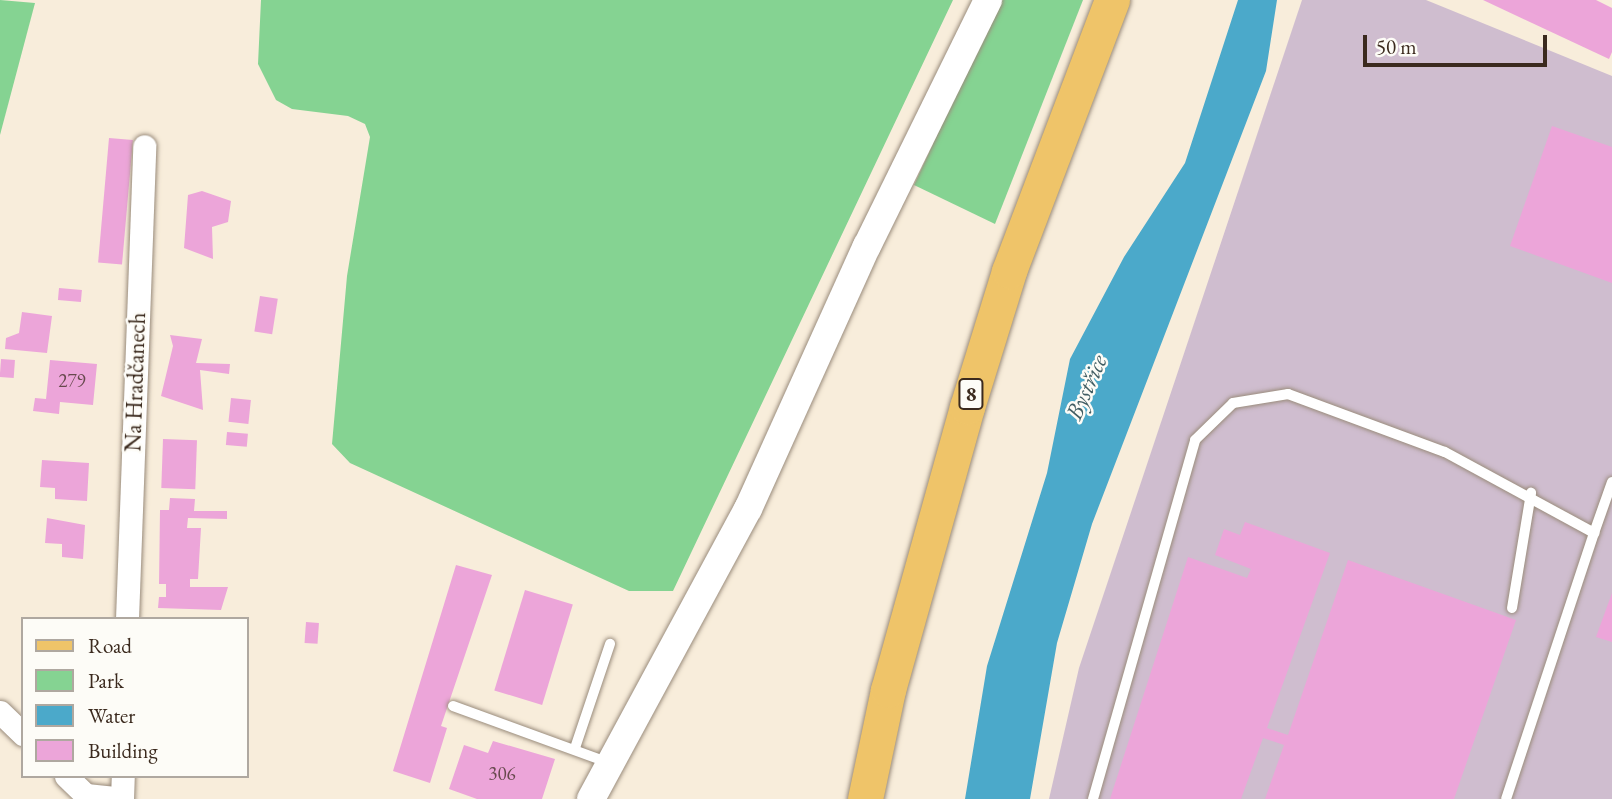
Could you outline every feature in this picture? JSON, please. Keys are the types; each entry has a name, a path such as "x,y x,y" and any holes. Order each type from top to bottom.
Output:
{"main road":[{"name":"8","path":"865,799 891,678 967,408 1009,271 1112,0"}],"street":[{"path":"591,799 618,755 748,509 867,246 988,0"},
{"name":"Na Hradčanech","path":"127,617 144,146"},
{"path":"0,712 21,732"},
{"path":"68,778 86,795 122,799 123,778"}],"lane":[{"path":"1093,799 1195,440 1233,404 1288,394 1445,452 1531,494 1594,533"},
{"path":"1506,799 1612,482"},
{"path":"1511,608 1531,494"},
{"path":"575,748 610,644"},
{"path":"453,706 575,748 618,755"}],"shaded area":[{"path":"1302,0 1426,0 1612,76 1612,799 1049,799 1079,668"}],"green space":[{"path":"0,0 35,3 0,135"},
{"path":"261,0 953,0 673,591 629,591 350,463 332,444 347,276 370,137 365,124 348,116 292,109 276,100 258,64"},
{"path":"1000,0 1083,0 995,224 914,185"}],"water":[{"name":"Bystřice","path":"1238,0 1277,0 1266,71 1092,524 1057,643 1030,799 965,799 987,666 1047,473 1070,359 1124,257 1185,163"}],"building":[{"path":"1483,0 1596,0 1612,8 1612,52 1609,59"},
{"path":"1552,126 1612,147 1612,283 1510,246"},
{"path":"109,138 133,140 122,265 98,263"},
{"path":"202,191 231,201 228,222 212,227 213,259 184,248 188,195"},
{"path":"59,288 82,290 81,302 58,300"},
{"path":"260,296 278,299 272,334 254,332"},
{"path":"22,312 52,316 47,353 5,349 6,338 19,333"},
{"path":"170,335 202,339 196,363 230,364 229,374 200,370 203,410 161,396 173,346"},
{"path":"1,359 15,360 14,378 0,377"},
{"path":"50,360 97,364 93,405 60,402 59,414 33,411 35,398 46,399"},
{"path":"231,398 251,400 248,424 228,422"},
{"path":"227,432 248,434 247,447 226,445"},
{"path":"163,439 197,440 195,489 161,488"},
{"path":"42,460 89,463 87,501 55,499 55,488 40,487"},
{"path":"170,498 195,499 194,511 227,511 227,519 188,518 187,528 201,528 198,579 190,579 190,587 228,587 221,610 158,608 159,597 166,597 166,584 159,584 160,510 169,510"},
{"path":"47,518 85,525 83,559 62,557 62,544 45,543"},
{"path":"1245,522 1330,553 1267,728 1288,735 1348,560 1516,620 1454,799 1265,799 1284,745 1263,738 1241,799 1110,799 1188,557 1247,578 1251,569 1215,555 1224,529 1240,535"},
{"path":"456,565 492,575 441,726 447,728 430,783 393,771"},
{"path":"525,590 573,605 542,705 494,690"},
{"path":"1612,593 1612,642 1596,637"},
{"path":"306,622 319,623 318,644 305,643"},
{"path":"493,741 555,759 542,799 477,799 449,789 464,745 488,753"}]}
